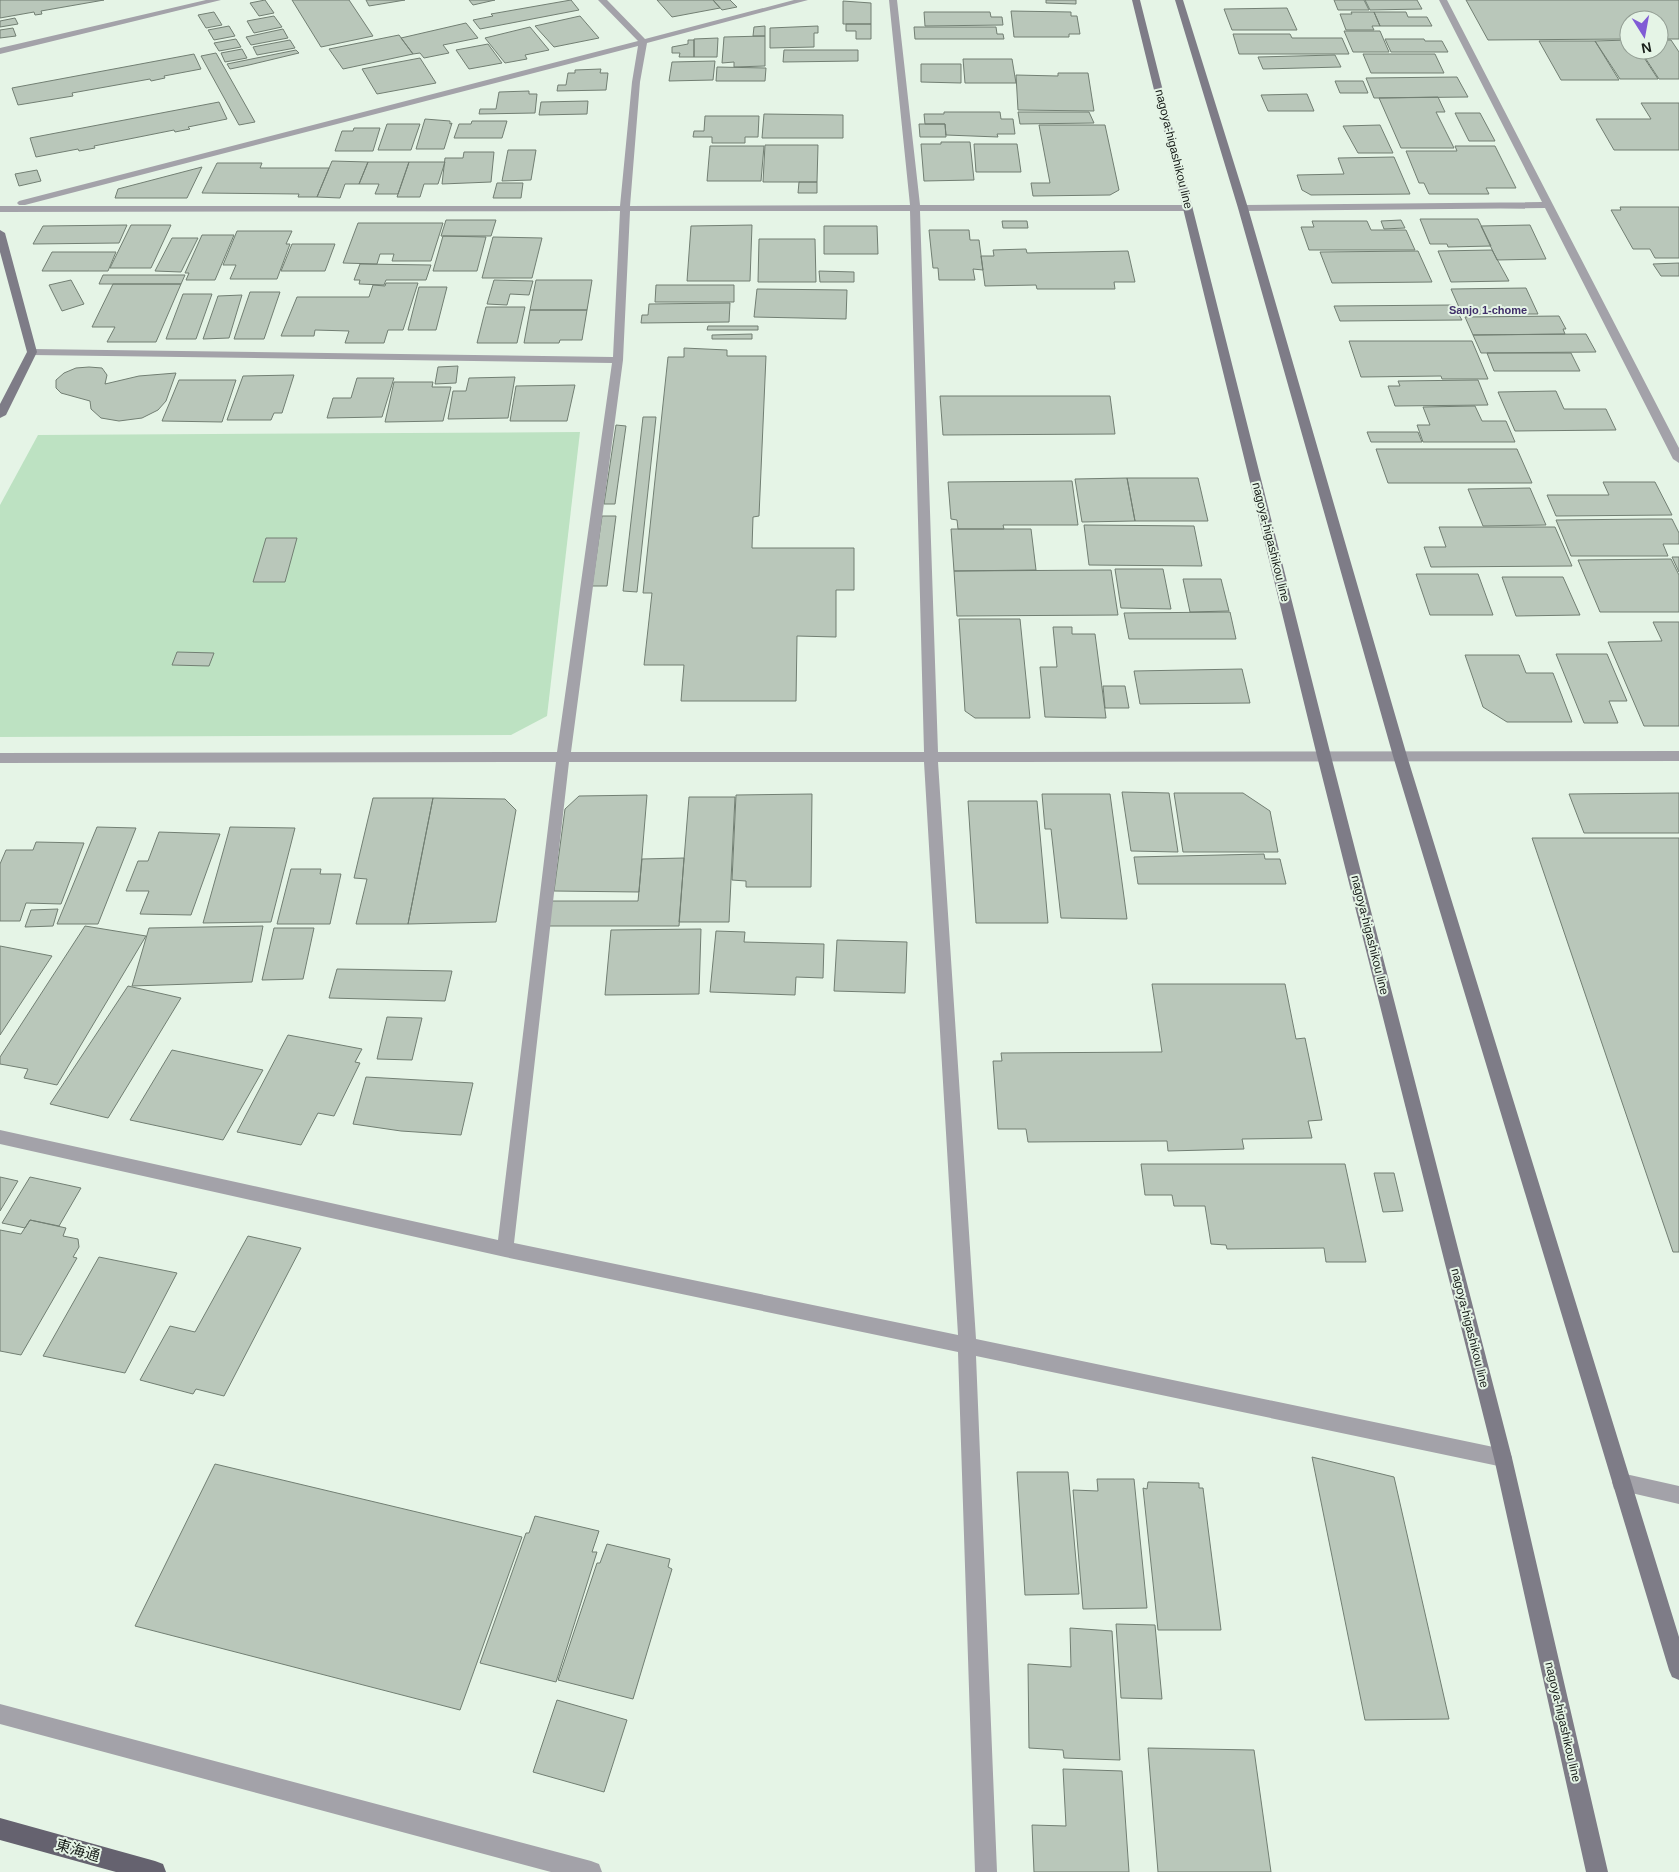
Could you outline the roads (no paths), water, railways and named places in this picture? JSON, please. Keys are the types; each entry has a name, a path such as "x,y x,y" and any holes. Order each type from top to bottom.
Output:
{"main road":[{"name":"nagoya-higashikou line","path":"1136,0 1324,756 1503,1458 1598,1872"},
{"path":"1179,0 1243,208 1400,756 1620,1482 1679,1670"},
{"path":"0,233 32,352 0,414"},
{"name":"東海通","path":"0,1829 155,1872"}],"street":[{"path":"0,51 217,0"},
{"path":"602,0 643,41"},
{"path":"0,208 804,0"},
{"path":"893,0 915,208 931,756 967,1345 986,1872"},
{"path":"1442,0 1679,459"},
{"path":"505,1249 563,758 618,360 625,208 636,82 643,41"},
{"path":"1243,208 1548,205"},
{"path":"0,208 1188,208"},
{"path":"32,352 618,360"},
{"path":"0,758 1679,756"},
{"path":"0,1137 505,1249 1503,1458"},
{"path":"1620,1482 1679,1495"},
{"path":"0,1714 591,1872"}],"district":[{"name":"Sanjo 1-chome","path":"1488,310"}]}
